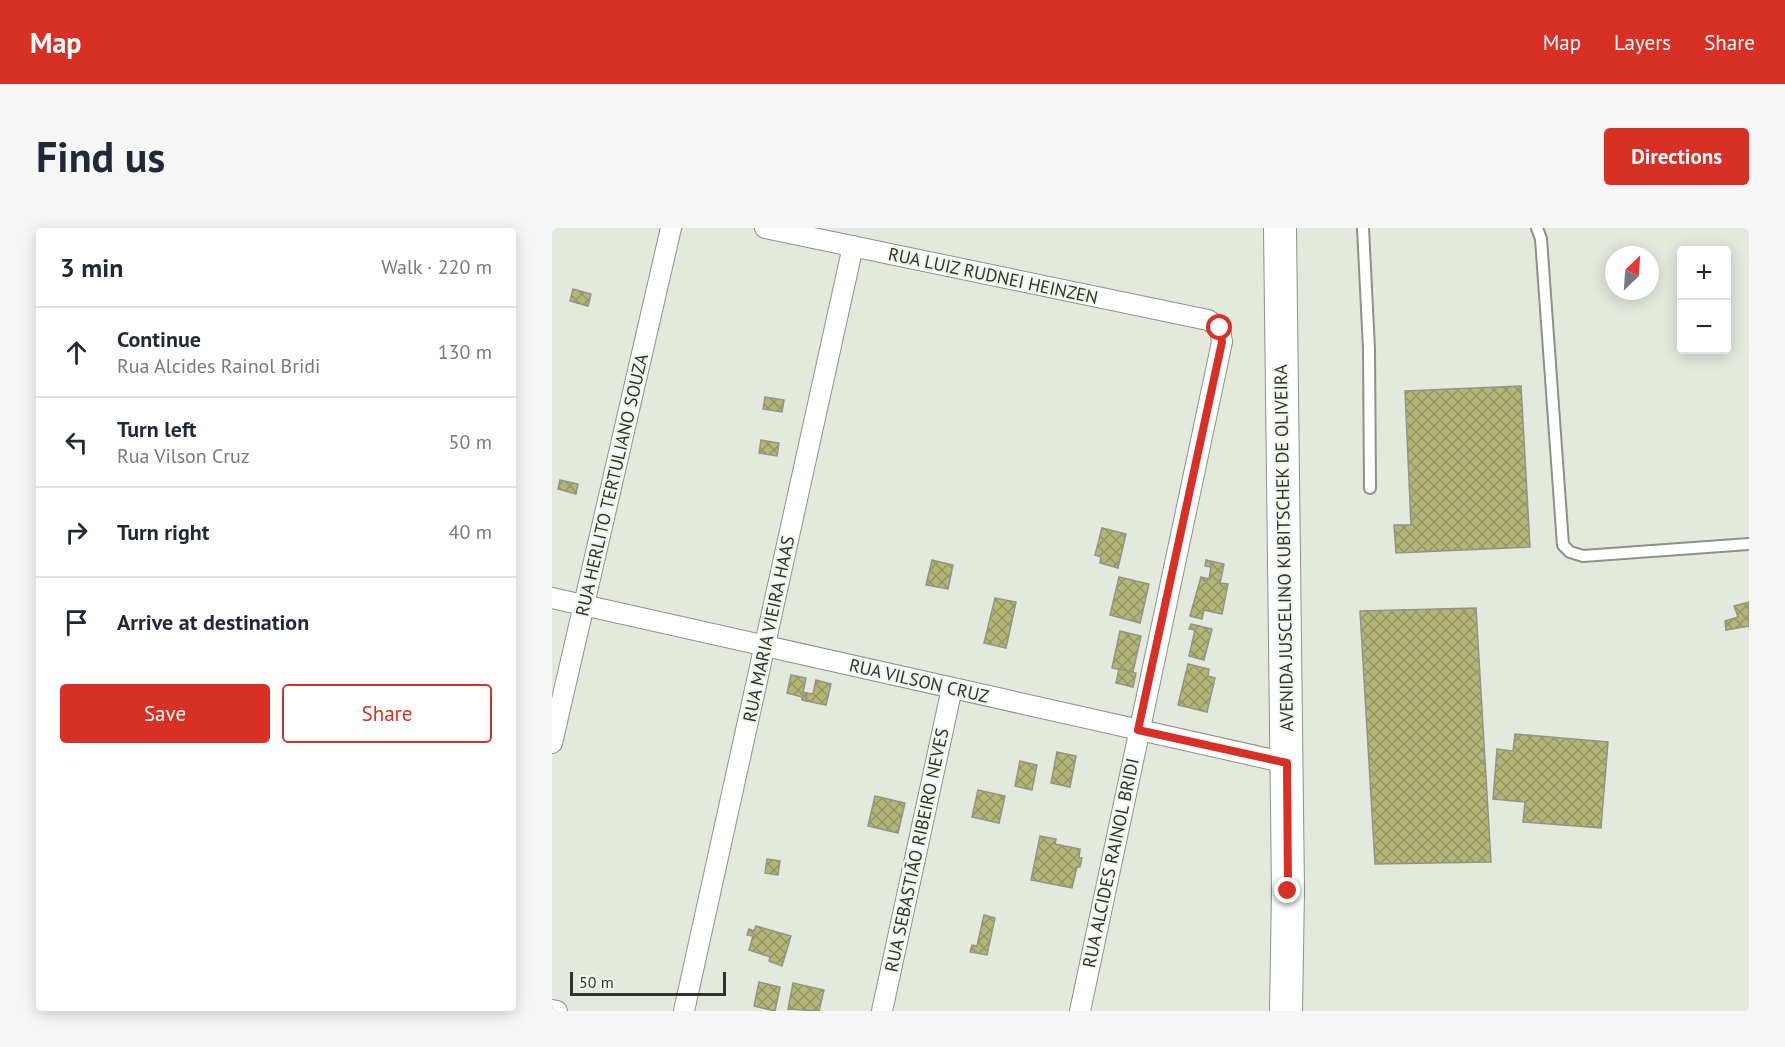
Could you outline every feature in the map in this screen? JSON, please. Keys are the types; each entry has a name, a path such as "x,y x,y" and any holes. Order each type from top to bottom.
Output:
{"main road":[{"name":"AVENIDA JUSCELINO KUBITSCHEK DE OLIVEIRA","path":"1280,228 1287,763 1286,1011"}],"street":[{"name":"RUA HERLITO TERTULIANO SOUZA","path":"552,743 671,228"},
{"name":"RUA LUIZ RUDNEI HEINZEN","path":"765,228 1208,320 1220,328"},
{"name":"RUA MARIA VIEIRA HAAS","path":"684,1011 853,246"},
{"name":"RUA ALCIDES RAINOL BRIDI","path":"1080,1011 1222,342 1220,328"},
{"name":"RUA VILSON CRUZ","path":"552,598 1287,763"},
{"name":"RUA SEBASTIÃO RIBEIRO NEVES","path":"882,1011 952,688"},
{"path":"552,1010 557,1011"}],"lane":[{"path":"1363,228 1369,349 1370,488"},
{"path":"1537,228 1541,239 1563,544 1570,552 1583,556 1749,544"}],"building":[{"path":"573,289 591,294 588,306 570,301"},
{"path":"1521,386 1530,547 1396,553 1394,525 1411,525 1405,391"},
{"path":"765,397 784,400 782,412 763,409"},
{"path":"761,440 779,443 777,456 759,453"},
{"path":"560,480 578,484 576,494 558,489"},
{"path":"1102,528 1126,534 1118,568 1100,563 1101,557 1095,555"},
{"path":"932,560 953,565 948,589 926,585"},
{"path":"1206,560 1224,564 1220,583 1228,584 1222,614 1204,610 1202,619 1190,616 1201,577 1209,579 1211,567 1205,566"},
{"path":"1119,577 1149,584 1140,623 1110,615"},
{"path":"995,598 1016,602 1006,648 984,643"},
{"path":"1749,602 1749,626 1726,630 1725,621 1738,617 1734,606"},
{"path":"1476,608 1491,862 1375,864 1360,611"},
{"path":"1191,624 1212,629 1204,660 1189,656 1195,630 1189,629"},
{"path":"1120,631 1141,636 1133,672 1112,668"},
{"path":"1188,664 1209,669 1208,676 1215,678 1207,712 1178,705"},
{"path":"1119,669 1136,673 1133,687 1116,683"},
{"path":"791,675 806,678 803,692 807,693 806,701 802,700 802,697 787,693"},
{"path":"816,680 831,684 826,705 806,701 807,693 813,694"},
{"path":"1515,734 1608,742 1601,828 1523,822 1525,802 1493,799 1497,749 1513,751"},
{"path":"1057,752 1076,756 1070,787 1051,783"},
{"path":"1020,761 1037,765 1032,790 1015,786"},
{"path":"978,790 1005,796 999,823 972,817"},
{"path":"875,796 905,803 898,833 868,826"},
{"path":"1040,836 1056,839 1055,844 1080,849 1079,858 1082,858 1080,867 1077,867 1072,888 1031,880"},
{"path":"767,859 780,861 778,875 765,873"},
{"path":"984,915 995,918 987,955 970,952 972,945 977,946"},
{"path":"756,926 791,936 782,966 769,961 770,957 749,950 753,936 747,935 749,929 754,931"},
{"path":"759,982 780,987 775,1011 754,1006"},
{"path":"793,983 824,990 819,1011 788,1009"}],"route":[{"path":"1220,328 1222,342 1138,730 1287,763 1288,891"}]}
